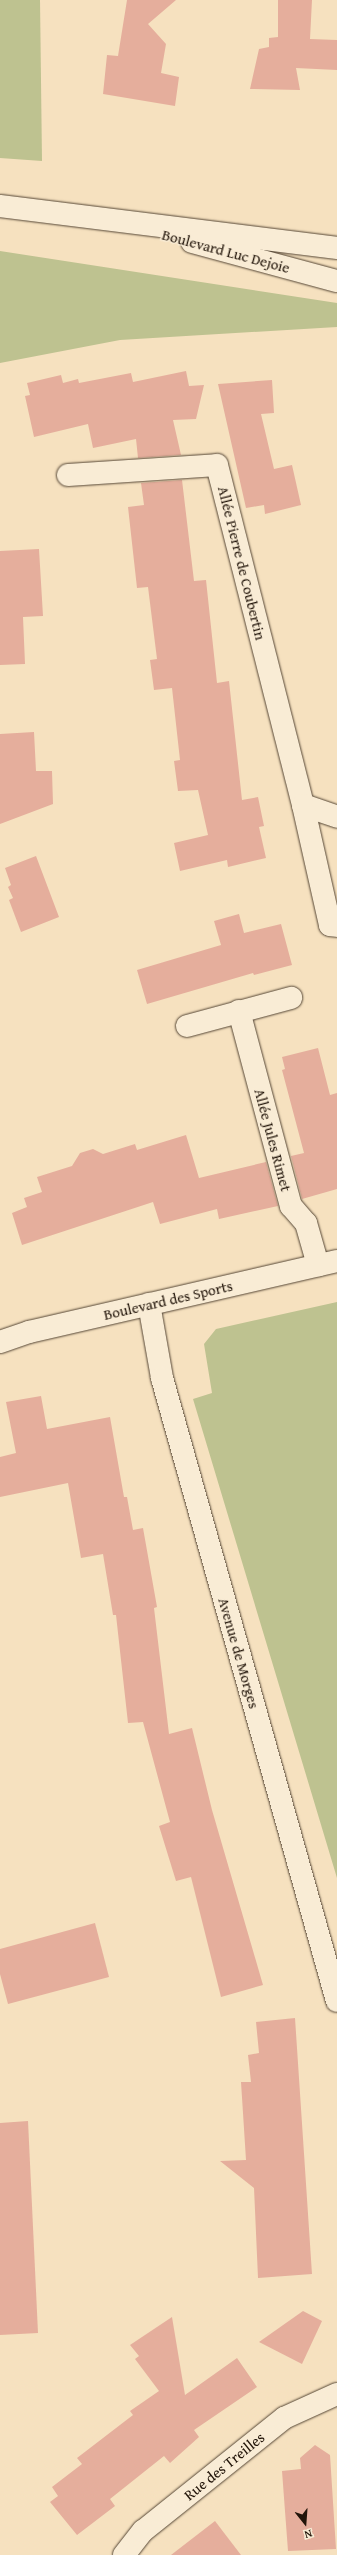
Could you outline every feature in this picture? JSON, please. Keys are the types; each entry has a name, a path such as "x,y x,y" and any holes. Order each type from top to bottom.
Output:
{"street":[{"name":"Boulevard Luc Dejoie","path":"0,206 116,222 337,248"},
{"name":"Boulevard Luc Dejoie","path":"116,222 337,281"},
{"name":"Allée Pierre de Coubertin","path":"68,475 217,465 303,805 330,925 337,926"},
{"path":"303,805 337,817"},
{"path":"187,1026 290,998"},
{"name":"Allée Jules Rimet","path":"238,1011 291,1206 306,1223 328,1263"},
{"name":"Boulevard des Sports","path":"0,1342 149,1304 328,1263"},
{"name":"Avenue de Morges","path":"149,1304 155,1326 156,1352 162,1378 337,2001"},
{"name":"Rue des Treilles","path":"124,2555 143,2531 284,2418 337,2394"}],"green space":[{"path":"0,0 40,0 42,161 0,158"},
{"path":"0,251 337,303 337,327 120,340 0,363"},
{"path":"337,1302 337,1878 193,1399 212,1393 204,1344 216,1329"}],"building":[{"path":"127,0 176,0 148,24 166,44 161,73 179,77 175,106 103,94 107,55 118,56"},
{"path":"278,0 312,0 310,39 337,40 337,70 296,68 300,90 250,89 259,49 269,47 269,38 278,37"},
{"path":"186,371 189,386 204,385 196,419 173,420 181,455 138,458 136,439 93,448 88,424 34,437 25,396 30,395 27,383 61,375 63,383 78,379 79,383 131,373 133,382"},
{"path":"272,380 274,413 261,414 274,469 292,465 301,505 265,514 264,505 246,508 218,384"},
{"path":"182,480 194,581 206,580 217,683 229,681 242,800 258,797 264,826 259,827 266,858 228,867 227,860 180,871 174,843 208,835 198,790 178,791 174,761 180,760 172,688 154,690 150,660 157,659 148,587 137,588 128,507 144,505 141,483"},
{"path":"39,549 43,616 23,617 25,664 0,665 0,551"},
{"path":"34,732 36,771 52,771 53,804 0,824 0,734"},
{"path":"36,856 59,917 21,932 9,900 13,898 8,887 11,885 5,868"},
{"path":"239,914 244,933 281,924 292,965 254,975 253,973 147,1004 137,970 221,945 214,921"},
{"path":"318,1048 330,1095 337,1093 337,1189 302,1199 291,1156 304,1153 282,1070 285,1069 282,1057"},
{"path":"186,1135 199,1178 266,1162 278,1206 219,1219 217,1209 160,1224 153,1202 22,1245 12,1213 27,1207 24,1198 42,1192 37,1177 72,1166 80,1153 93,1149 103,1154 135,1144 137,1150"},
{"path":"41,1396 47,1429 110,1417 124,1497 127,1497 133,1530 143,1528 157,1607 154,1608 169,1734 192,1728 212,1810 263,1985 221,1997 191,1877 176,1881 159,1826 170,1822 143,1722 128,1723 116,1615 113,1615 103,1554 81,1558 68,1483 0,1497 0,1457 16,1453 6,1402"},
{"path":"95,1923 109,1977 8,2004 0,1974 0,1949"},
{"path":"295,2018 312,2274 258,2278 254,2188 220,2161 246,2160 241,2082 251,2082 248,2055 259,2053 256,2022"},
{"path":"28,2121 38,2333 0,2335 0,2123"},
{"path":"303,2311 322,2321 302,2364 259,2342"},
{"path":"172,2317 185,2395 237,2358 257,2387 194,2430 199,2437 170,2463 164,2456 110,2499 115,2506 77,2535 50,2502 58,2496 52,2487 82,2464 77,2458 133,2415 130,2411 159,2391 135,2359 139,2356 130,2345"},
{"path":"315,2445 330,2455 336,2549 288,2551 282,2471 301,2469 300,2458"},
{"path":"215,2521 241,2555 171,2555"}]}
